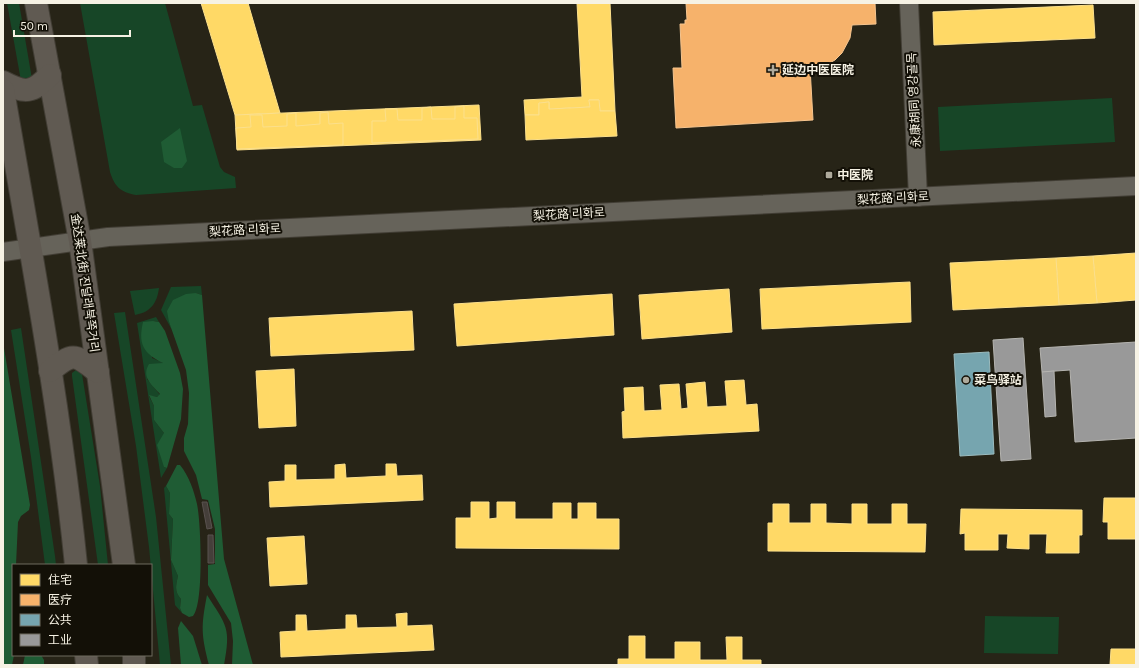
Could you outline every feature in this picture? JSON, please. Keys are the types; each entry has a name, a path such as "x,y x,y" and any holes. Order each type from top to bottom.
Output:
{"main road":[{"name":"金达莱北街 진달래북쪽거리","path":"36,3 80,241 124,564"},
{"path":"3,82 17,90 28,91 38,87 50,75"},
{"path":"3,90 31,248 50,371 68,493 76,564"},
{"path":"50,371 71,357 79,357 98,372"}],"street":[{"name":"永康胡同 영강골목","path":"909,3 918,197"},
{"name":"梨花路 리화로","path":"3,252 126,236 1136,186"}],"green space":[{"path":"7,3 19,3 32,79 21,81"},
{"path":"80,3 165,3 193,106 202,105 220,167 224,172 235,177 236,188 136,195 122,190 116,185 110,172"},
{"path":"1112,98 1115,142 940,151 938,107"},
{"path":"180,128 187,161 182,168 174,168 164,162 161,142"},
{"path":"201,286 202,295 196,293 169,322 172,330 161,310 171,287"},
{"path":"159,288 157,298 152,306 145,312 135,315 130,291"},
{"path":"196,293 202,295 224,559 253,665 232,665 233,641 231,623 208,585 208,565 215,564 215,529 208,500 202,499 196,475 184,451 184,438 188,424 189,393 186,370 169,322 167,311 173,300 186,294"},
{"path":"125,312 156,517 171,665 160,665 152,564 151,564 136,446 114,313"},
{"path":"156,317 159,322 153,321 152,358 164,363 147,379 160,395 157,397 149,396 154,406 154,420 164,433 164,467 167,468 161,478 137,323"},
{"path":"143,322 159,322 165,331 180,373 183,389 181,419 167,468 164,467 157,445 164,433 154,420 154,406 149,395 157,397 160,394 148,380 146,373 149,364 163,363 147,351 142,342 141,336"},
{"path":"21,328 56,564 45,564 31,457 11,330"},
{"path":"3,342 30,505 29,510 21,516 18,522 16,564 12,564 12,656 14,656 12,665 3,665"},
{"path":"76,370 82,374 100,486 108,564 98,564 72,373"},
{"path":"177,465 180,465 183,469 193,489 197,504 200,527 201,562 199,596 193,616 189,617 182,613 180,608 181,599 176,588 178,576 171,560 173,519 169,514 170,493 166,486"},
{"path":"166,486 170,493 169,514 173,519 171,560 178,576 176,588 181,599 180,608 182,613 175,605 164,488"},
{"path":"207,595 226,628 227,643 224,665 209,665 206,654 203,630"},
{"path":"985,616 1059,617 1058,654 984,653"},
{"path":"181,621 193,636 202,665 181,665 178,628"},
{"path":"25,656 42,656 44,660 44,665 23,665"}],"building: 住宅":[{"path":"201,3 248,3 280,113 235,115"},
{"path":"577,3 610,3 615,111 600,111 599,100 589,100 590,107 549,109 549,102 539,103 539,115 525,115 524,100 582,97"},
{"path":"1093,5 1095,38 934,45 933,12"},
{"path":"589,100 599,100 600,111 615,111 617,136 526,140 525,115 539,115 539,103 549,102 549,109 590,107"},
{"path":"479,105 481,140 237,150 235,115"},
{"path":"464,106 464,118 477,118 478,139 372,143 372,121 386,121 385,109 397,109 398,120 422,120 422,108 431,107 432,119 455,119 455,107"},
{"path":"328,112 329,124 343,123 343,145 237,149 236,128 251,127 250,115 262,115 263,127 287,126 287,114 296,113 296,126 320,124 320,113"},
{"path":"1136,253 1136,300 1097,303 1093,256"},
{"path":"1093,256 1097,303 1059,305 1056,258"},
{"path":"1056,258 1059,305 953,310 950,263"},
{"path":"910,282 911,322 762,329 760,289"},
{"path":"729,289 732,332 642,339 639,295"},
{"path":"612,294 614,335 457,346 454,304"},
{"path":"412,311 414,350 271,356 269,318"},
{"path":"294,369 296,426 259,428 256,371"},
{"path":"744,380 746,405 757,404 759,431 623,438 622,412 625,411 624,388 643,387 644,411 662,410 660,385 679,384 681,409 688,408 686,384 705,382 707,407 727,406 725,381"},
{"path":"345,464 346,478 386,476 386,464 396,464 397,476 422,475 423,500 270,507 269,482 285,481 285,465 296,465 296,480 335,479 335,465"},
{"path":"1104,498 1136,498 1136,539 1108,539 1108,522 1103,522"},
{"path":"471,502 489,502 489,519 497,518 497,502 515,502 515,519 553,519 553,503 571,503 571,519 578,519 578,503 596,503 596,519 619,519 619,549 456,548 456,518 471,518"},
{"path":"773,504 789,504 789,523 811,523 811,504 826,504 826,523 852,524 852,504 867,504 867,524 892,524 892,504 907,504 907,524 926,524 925,552 768,551 768,523 773,523"},
{"path":"961,509 1082,510 1082,535 1079,535 1079,553 1046,553 1047,534 1029,534 1029,549 1007,548 1008,534 998,534 998,550 965,550 965,533 960,534"},
{"path":"304,536 307,584 270,586 267,538"},
{"path":"407,613 407,626 432,625 434,650 281,657 280,632 296,631 296,615 306,615 307,631 346,629 346,615 356,615 357,628 397,627 396,614"},
{"path":"629,636 645,636 645,659 675,659 675,642 700,642 700,660 727,660 726,637 742,637 742,660 761,660 761,665 618,665 618,659 629,659"},
{"path":"1111,649 1136,649 1136,665 1110,665"}],"building: 医疗":[{"path":"686,3 875,3 876,24 852,25 850,38 842,53 835,60 824,66 810,67 813,120 676,128 673,68 682,68 680,24 685,24 685,20 687,20"}],"building: 公共":[{"path":"989,352 994,454 960,456 954,354"}],"building: 工业":[{"path":"1023,338 1031,459 1001,461 993,340"},
{"path":"1136,342 1136,438 1075,442 1070,370 1042,372 1040,348"},
{"path":"1054,371 1056,416 1045,417 1042,372"}],"building: 其他":[{"path":"202,502 207,502 212,528 207,529"},
{"path":"208,535 213,535 214,563 208,563"}],"place":[{"name":"延边中医医院","path":"773,70"},
{"name":"中医院","path":"829,175"},
{"name":"菜鸟驿站","path":"966,380"}]}
